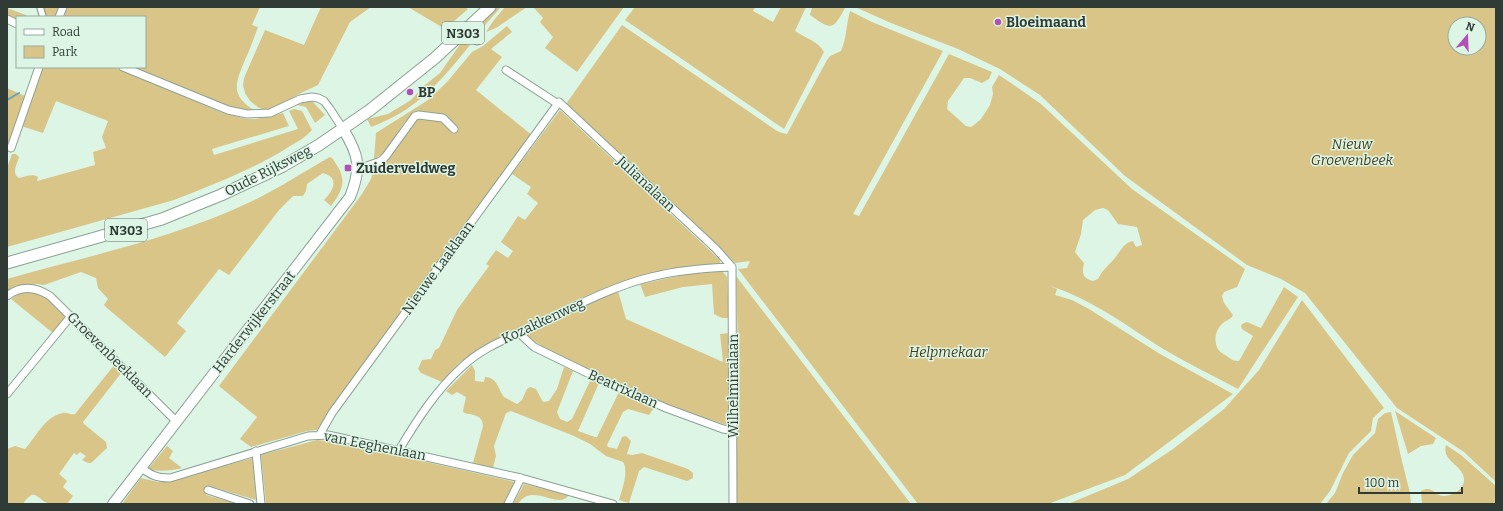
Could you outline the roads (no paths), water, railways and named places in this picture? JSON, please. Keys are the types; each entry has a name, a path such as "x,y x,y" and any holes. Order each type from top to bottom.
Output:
{"main road":[{"name":"Oude Rijksweg","path":"7,263 162,219 283,166 343,129 435,58 490,7"},
{"name":"Harderwijkerstraat","path":"113,504 140,467 177,422 350,197 357,179 357,157 353,146 343,129"}],"street":[{"path":"7,19 16,24"},
{"path":"464,32 476,41"},
{"path":"11,148 38,68"},
{"path":"125,68 228,110 247,114 270,112 300,99 312,97 318,98 324,101 343,129"},
{"path":"506,70 558,103"},
{"name":"Julianalaan","path":"558,103 716,249 732,267"},
{"name":"Nieuwe Laaklaan","path":"320,434 332,413 558,103"},
{"path":"358,169 381,160 386,156 415,116 419,115 443,118 454,129"},
{"name":"Kozakkenweg","path":"399,450 416,421 431,401 463,366 489,347 600,294 650,277 704,268 732,267"},
{"name":"Wilhelminalaan","path":"732,267 734,431 733,504"},
{"name":"Groevenbeeklaan","path":"7,296 18,290 26,288 41,290 50,296 177,422"},
{"path":"7,394 71,316"},
{"name":"Beatrixlaan","path":"519,333 534,347 608,383 666,408 723,429 734,431"},
{"name":"van Eeghenlaan","path":"140,467 154,477 170,478 256,451 320,434 399,450 521,478 613,504"},
{"path":"256,451 261,504"},
{"path":"508,504 521,478"},
{"path":"208,490 250,504"}],"waterway":[{"path":"7,100 19,93"}],"place":[{"name":"Bloeimaand","path":"998,22"},
{"name":"BP","path":"410,92"},
{"name":"Zuiderveldweg","path":"348,168"}],"park label":[{"name":"Nieuw Groevenbeek","path":"1352,152"},
{"name":"Helpmekaar","path":"948,352"}]}
